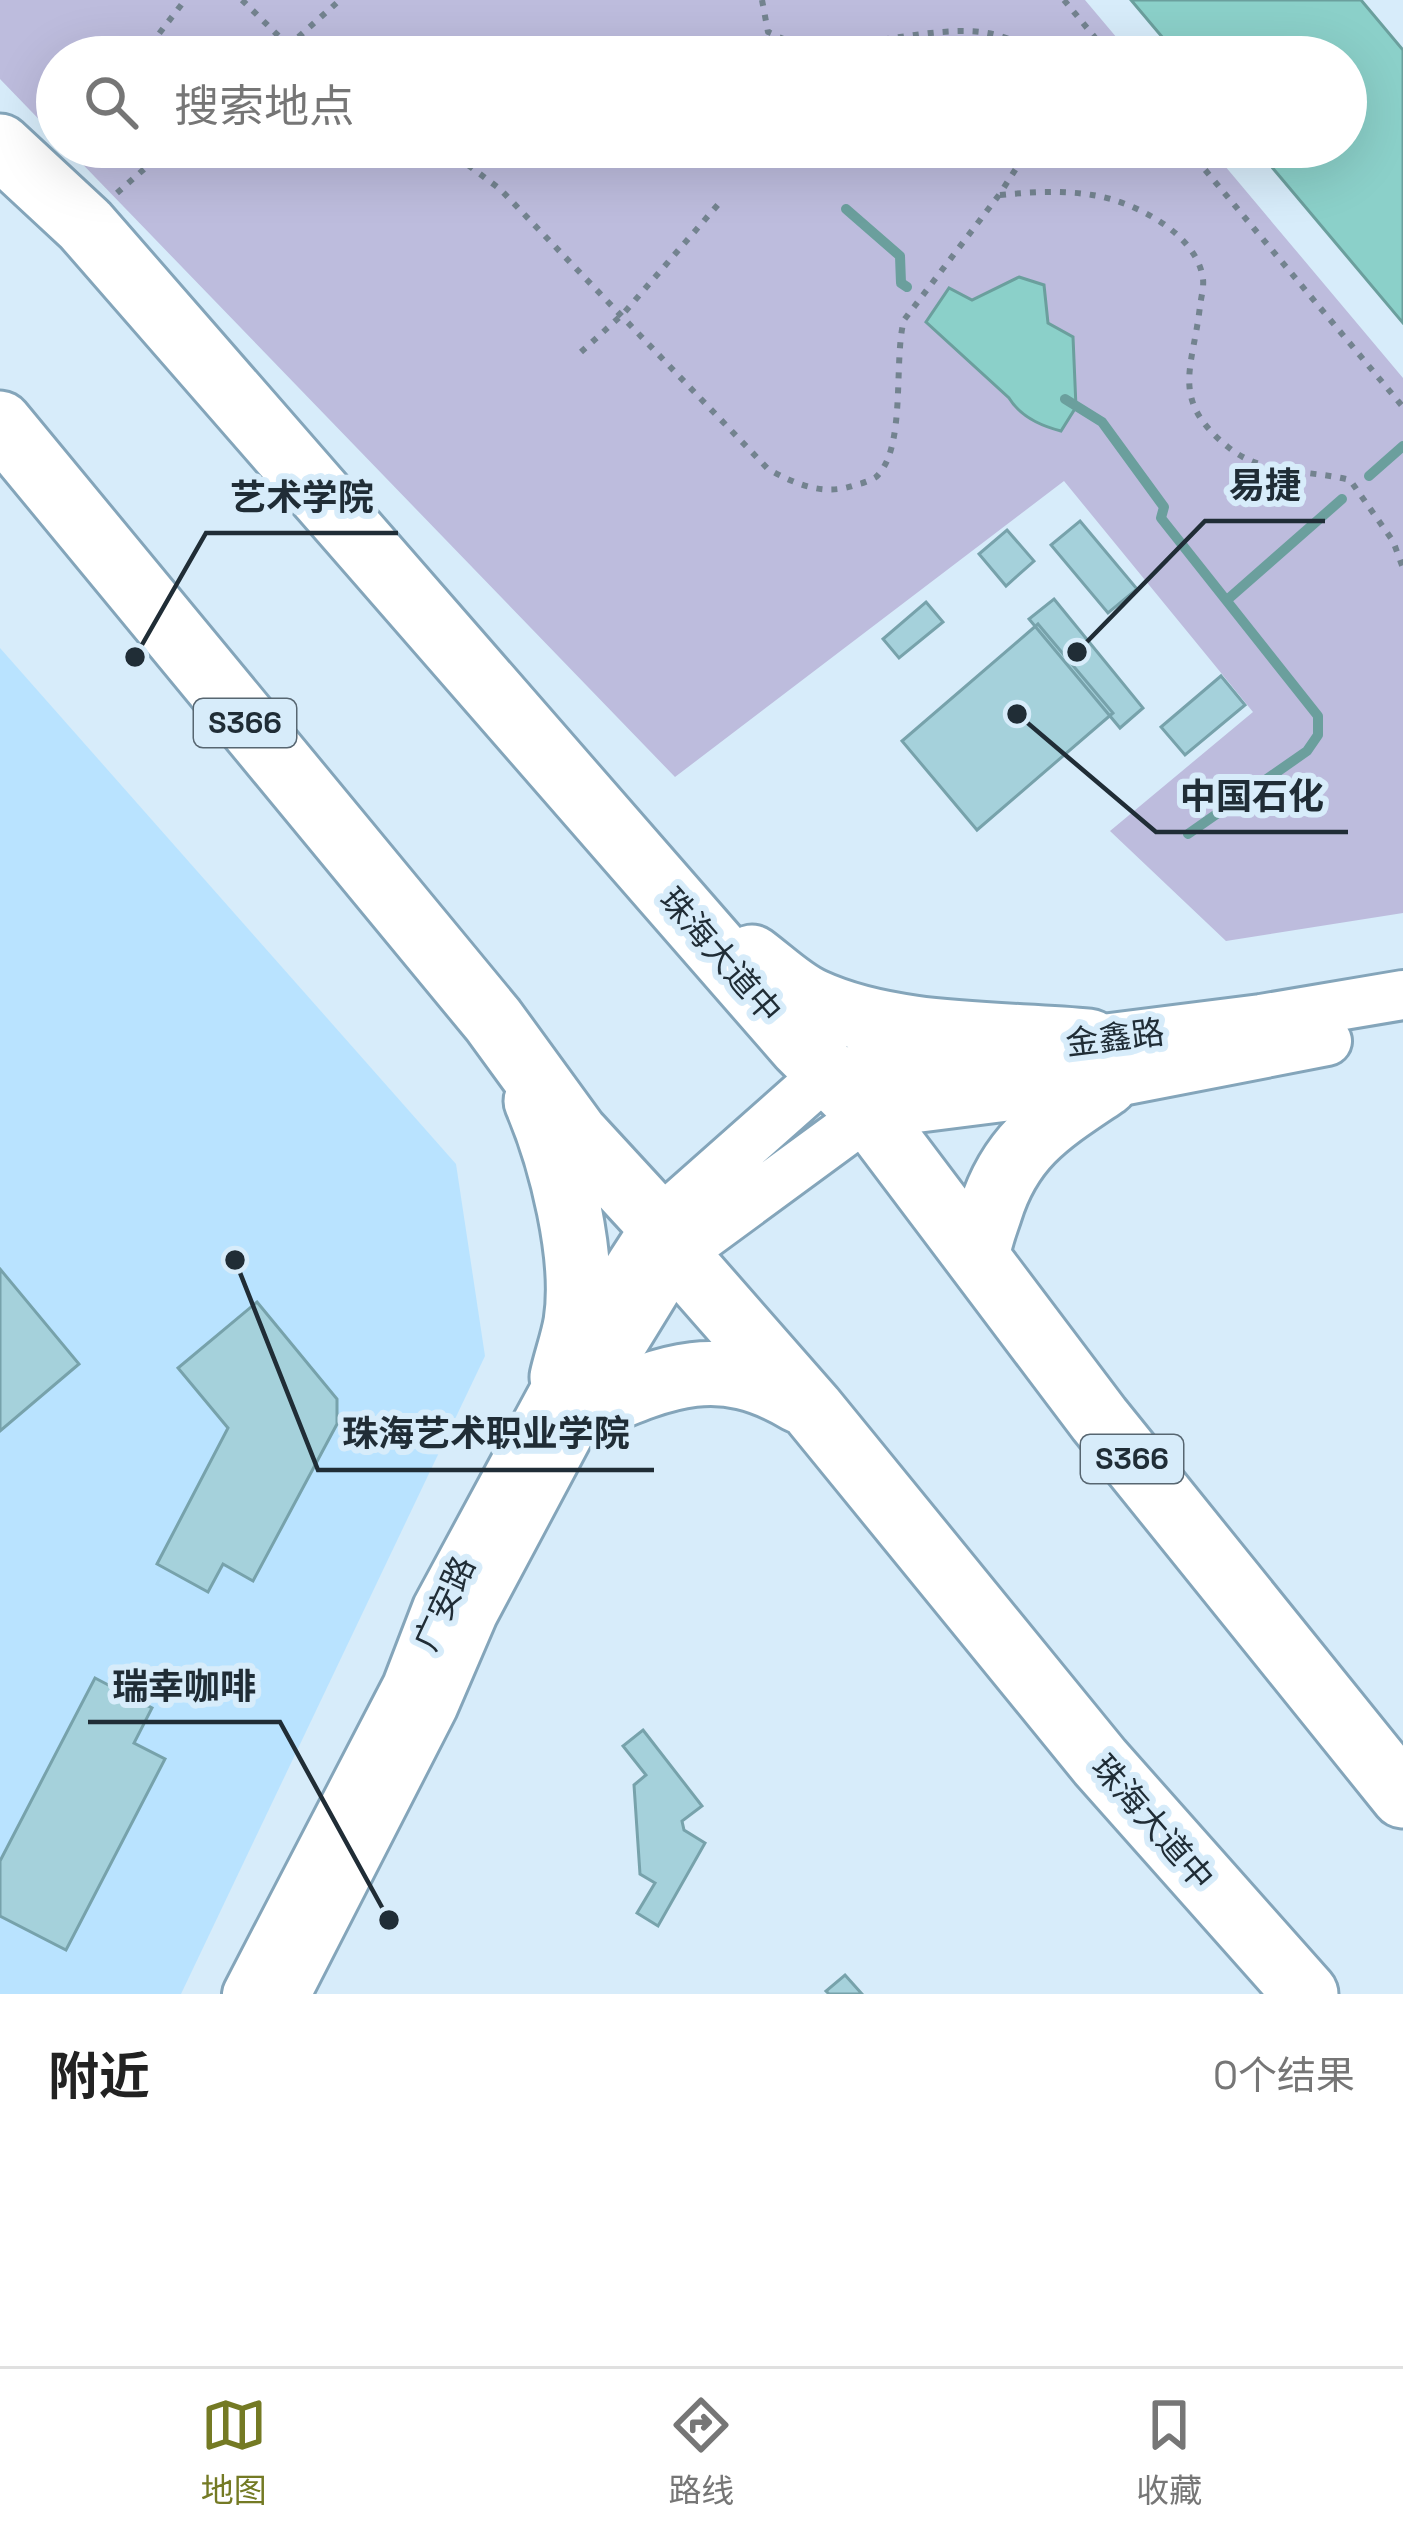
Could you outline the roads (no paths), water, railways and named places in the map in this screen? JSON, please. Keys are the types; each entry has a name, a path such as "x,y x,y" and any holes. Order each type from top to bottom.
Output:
{"highway":[{"name":"珠海大道中","path":"0,146 85,225 652,878 847,1094 978,1257 1099,1419 1403,1796"},
{"name":"珠海大道中","path":"0,423 493,1020 576,1134 812,1409 1100,1762 1306,1994"},
{"path":"652,878 812,1001 882,1021 1098,1062 1016,1154 995,1195 978,1257"},
{"path":"493,1020 551,1137 570,1226 577,1272 571,1395 637,1389 706,1372 737,1373 768,1383 812,1409"}],"street":[{"name":"金鑫路","path":"1098,1062 1261,1019 1403,995"},
{"name":"金鑫路","path":"847,1094 1403,1028"},
{"name":"广安路","path":"247,1994 407,1686 437,1608 667,1239 847,1094"},
{"name":"广安路","path":"286,1994 433,1707 571,1395"}],"waterway":[{"path":"846,209 900,256 901,283 907,287"},
{"path":"1065,399 1102,422 1164,507 1161,518 1318,716 1318,735 1307,751 1188,834"},
{"path":"1369,476 1403,446"},
{"path":"1227,600 1342,499"}],"place":[{"name":"易捷","path":"1077,652"},
{"name":"艺术学院","path":"135,657"},
{"name":"中国石化","path":"1017,714"},
{"name":"珠海艺术职业学院","path":"235,1260"},
{"name":"瑞幸咖啡","path":"389,1920"}]}
